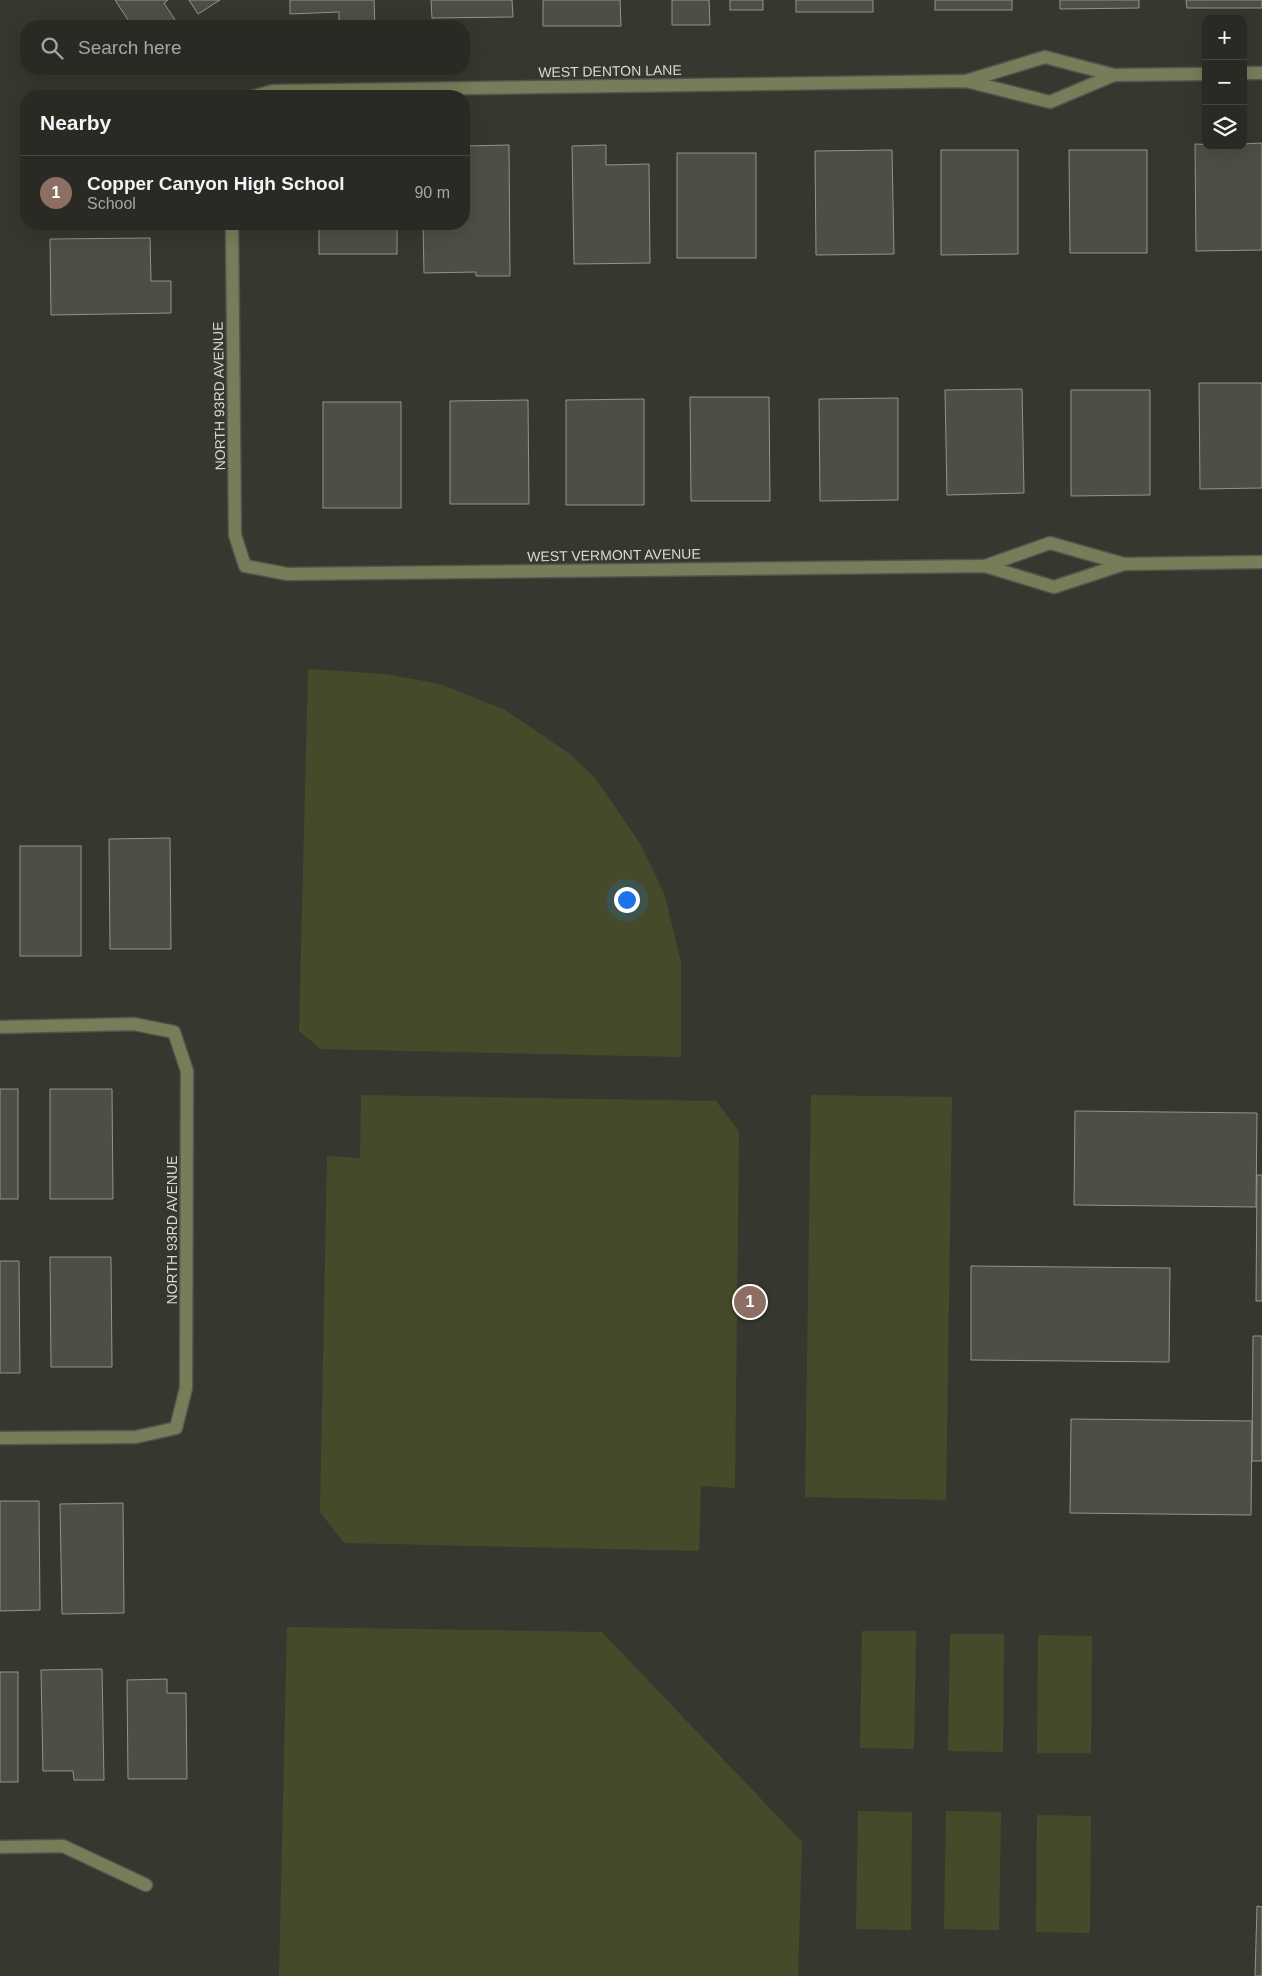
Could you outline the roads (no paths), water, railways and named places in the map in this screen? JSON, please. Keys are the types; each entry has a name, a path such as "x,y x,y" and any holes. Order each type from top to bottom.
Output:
{"street":[{"name":"WEST DENTON LANE","path":"966,81 1045,57 1114,75 1202,74"},
{"path":"1247,73 1262,73"},
{"name":"WEST DENTON LANE","path":"342,90 966,81 1050,102 1114,75"},
{"name":"NORTH 93RD AVENUE","path":"232,230 235,535 245,566"},
{"name":"WEST VERMONT AVENUE","path":"985,566 1050,542 1124,564"},
{"name":"WEST VERMONT AVENUE","path":"245,566 287,574 985,566 1054,586 1124,564 1262,562"},
{"name":"NORTH 93RD AVENUE","path":"0,1027 134,1024 174,1032 188,1071 186,1388 176,1428 136,1437 0,1438"},
{"path":"0,1847 63,1846 146,1886"}],"place":[{"name":"Copper Canyon High School","path":"750,1302"}]}
